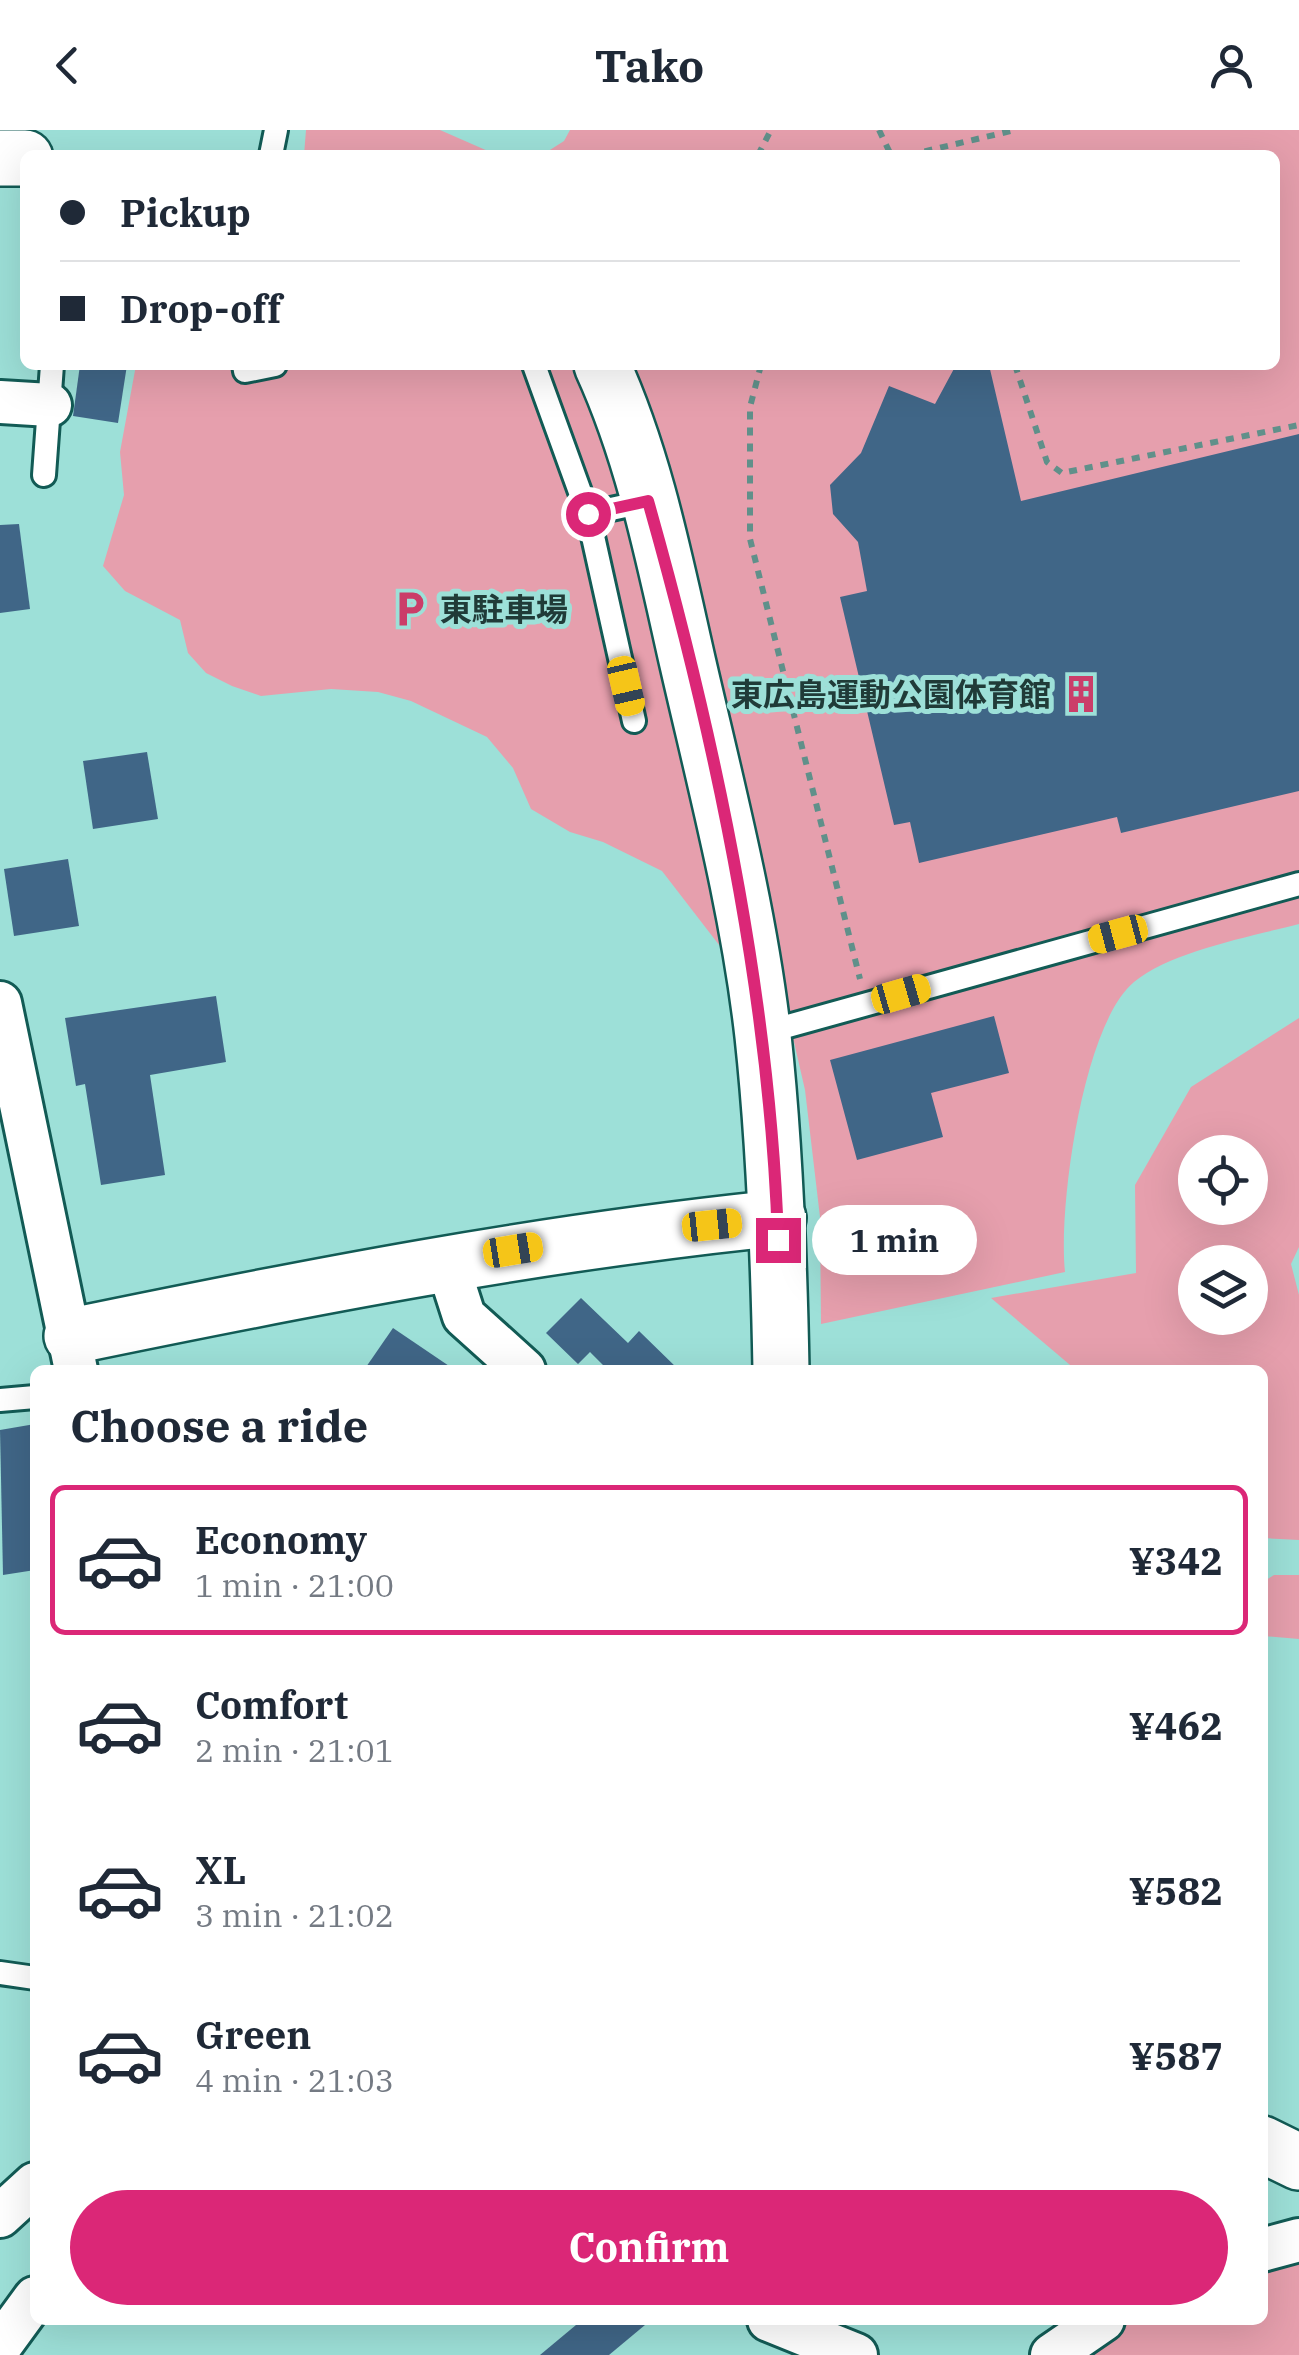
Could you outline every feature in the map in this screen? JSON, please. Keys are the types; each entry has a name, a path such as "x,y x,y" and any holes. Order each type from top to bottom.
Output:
{"street":[{"path":"604,370 624,416 648,501 710,760 762,1033 778,1218 780,1365"},
{"path":"0,402 51,385"},
{"path":"0,1002 74,1353 446,1260 613,1235 778,1218"},
{"path":"446,1260 464,1316 518,1365"},
{"path":"1268,2147 1299,2162"},
{"path":"0,2216 30,2189"},
{"path":"1268,2248 1299,2240"},
{"path":"0,2346 30,2305"},
{"path":"782,2325 856,2355"},
{"path":"1052,2355 1097,2325"}],"lane":[{"path":"536,370 588,514 634,721"},
{"path":"44,475 51,385"},
{"path":"588,514 648,501"},
{"path":"762,1033 1299,884"},
{"path":"0,1400 30,1398"},
{"path":"0,1973 30,1977"}],"path":[{"path":"930,150 1014,130"},
{"path":"760,370 750,407 750,539 864,996"},
{"path":"1018,370 1047,462 1062,473 1299,425"}],"shaded area":[{"path":"306,130 440,130 486,150 304,150"},
{"path":"570,130 1299,130 1299,924 1213,946 1169,962 1134,982 1116,1004 1088,1075 1078,1118 1066,1205 1065,1272 821,1324 820,1217 805,1090 794,1042 662,871 603,842 570,832 531,809 513,768 487,737 411,701 378,692 331,689 261,696 232,686 206,673 188,653 180,620 125,591 103,566 124,495 120,452 135,370 1280,370 1280,150 550,150 564,141"},
{"path":"1299,1018 1299,1247 1291,1264 1299,1295 1299,1540 1268,1538 1268,1365 1070,1365 991,1298 1136,1273 1135,1185 1191,1087"},
{"path":"1274,1575 1299,1575 1299,1639 1268,1636 1268,1579"},
{"path":"1299,2251 1299,2355 1083,2355 1122,2325 1268,2325 1268,2256"}],"building":[{"path":"79,370 126,370 118,423 73,416"},
{"name":"東広島運動公園体育館","path":"953,370 990,370 1021,501 1299,434 1299,791 1121,833 1117,817 919,863 910,822 894,825 840,597 867,591 858,542 833,514 830,485 861,453 889,386 935,404"},
{"path":"19,524 30,609 0,613 0,525"},
{"path":"147,752 158,819 93,829 83,761"},
{"path":"68,859 79,926 14,936 4,869"},
{"path":"216,996 226,1062 150,1075 165,1175 101,1185 85,1084 76,1086 65,1018"},
{"path":"994,1016 1009,1073 931,1093 943,1137 857,1160 830,1060"},
{"path":"581,1298 628,1343 639,1331 674,1365 603,1365 590,1352 578,1364 546,1333"},
{"path":"393,1328 448,1365 367,1365"},
{"path":"30,1425 30,1571 3,1575 0,1430"},
{"path":"576,2325 645,2325 609,2355 540,2355"}],"place":[{"name":"東駐車場","path":"410,609"},
{"name":"東広島運動公園体育館","path":"1081,694"}],"route":[{"path":"588,514 648,501 665,561 737,889 762,1033 778,1240"}]}
